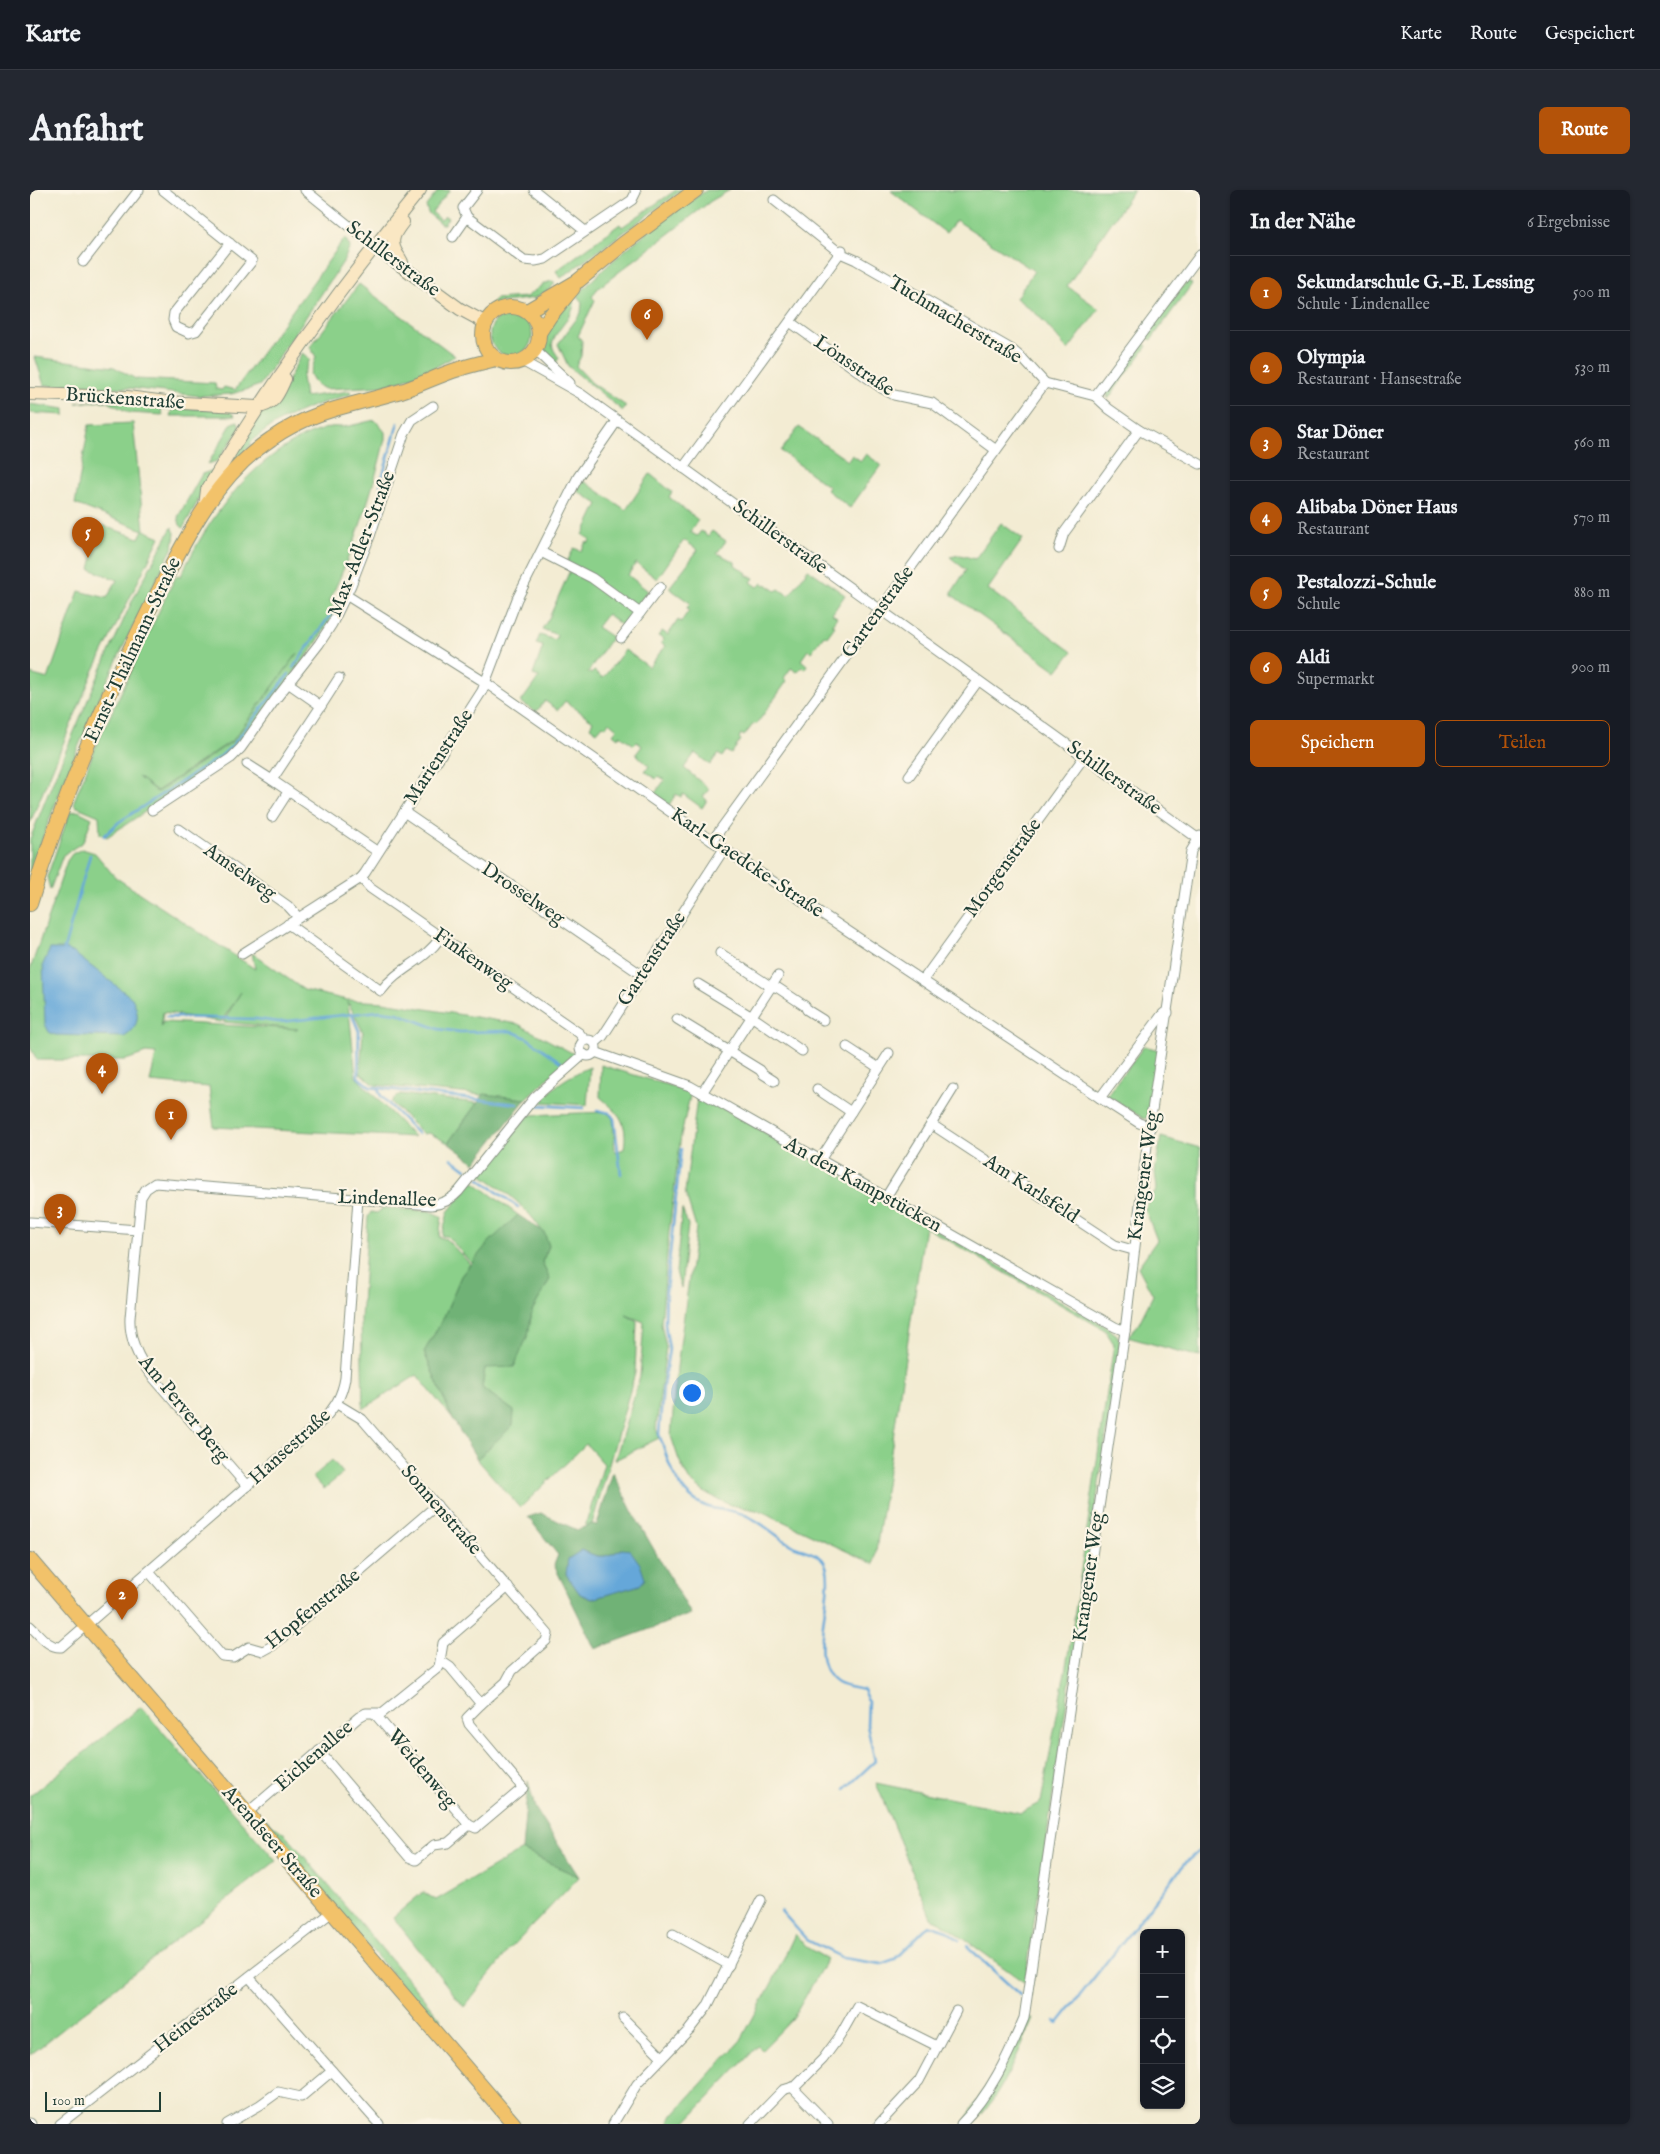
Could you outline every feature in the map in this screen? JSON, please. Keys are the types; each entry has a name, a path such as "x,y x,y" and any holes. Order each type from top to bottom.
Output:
{"main road":[{"name":"Ernst-Thälmann-Straße","path":"30,904 51,838 97,723 152,605 206,506 207,490 256,408 356,269 420,190"},
{"path":"526,312 578,281 623,244 696,190"},
{"path":"404,269 402,259 396,252 393,240 394,234 408,215 407,206"},
{"name":"Schillerstraße","path":"374,246 460,309 486,323"},
{"path":"483,339 487,350 496,359 508,363 522,361 535,350 539,333 578,281"},
{"path":"457,369 471,356 483,339 486,323 492,314 502,308 515,307 526,312 535,321 539,333"},
{"path":"206,506 220,486 245,459 285,430 322,412 399,392 457,369 496,359"},
{"name":"Ernst-Thälmann-Straße","path":"256,408 267,406 274,401 290,362"},
{"name":"Brückenstraße","path":"220,404 261,394 272,387"},
{"name":"Brückenstraße","path":"30,394 115,396 166,402 220,404 256,408"},
{"path":"220,404 237,411 242,424 241,433"},
{"name":"Arendseer Straße","path":"30,1560 514,2124"}],"street":[{"path":"83,262 138,190"},
{"path":"163,190 230,243 252,261 196,331 189,333 176,327 173,320 174,313 230,243"},
{"name":"Schillerstraße","path":"305,190 374,246"},
{"path":"477,190 463,208 467,216 524,260 535,262 545,259 632,200 636,192 634,190"},
{"path":"534,190 585,231"},
{"name":"Tuchmacherstraße","path":"774,200 841,252 1011,349 1045,383"},
{"path":"453,237 467,216"},
{"path":"683,468 841,252"},
{"path":"1095,396 1200,255"},
{"name":"Lönsstraße","path":"790,322 883,389 894,395 932,403 996,450"},
{"name":"Schillerstraße","path":"535,350 581,394"},
{"name":"Schillerstraße","path":"522,361 581,394 1199,838"},
{"path":"1045,383 1095,396 1109,409 1139,430 1200,464"},
{"name":"Gartenstraße","path":"712,841 1045,383"},
{"name":"Max-Adler-Straße","path":"152,810 232,758 326,635 346,595 370,536 404,434 412,420 433,406"},
{"name":"Marienstraße","path":"242,954 360,878 486,683 517,599 578,476 617,420"},
{"path":"1059,549 1064,533 1139,430"},
{"path":"541,552 592,578 640,613"},
{"path":"621,638 660,587"},
{"name":"Karl-Gaedcke-Straße","path":"346,595 486,683 712,841 1100,1098 1139,1123 1150,1127"},
{"path":"272,780 339,678"},
{"path":"908,776 978,681"},
{"path":"288,683 321,706"},
{"name":"Morgenstraße","path":"923,980 1084,757"},
{"path":"247,764 378,852"},
{"path":"272,816 288,792"},
{"name":"Drosselweg","path":"404,812 642,975"},
{"name":"Amselweg","path":"179,829 288,906 298,917"},
{"name":"Krangener Weg","path":"961,2124 974,2111 997,2076 1009,2055 1024,2018 1125,1330 1133,1250 1150,1127 1191,851 1199,838"},
{"name":"Gartenstraße","path":"595,1047 724,849"},
{"name":"Finkenweg","path":"360,878 370,888 579,1033 585,1040"},
{"path":"288,924 381,991 396,975 428,954 441,936"},
{"path":"720,953 823,1020"},
{"path":"702,1093 750,1016 778,976"},
{"path":"698,984 750,1016 802,1052"},
{"path":"1100,1098 1161,1016 1164,1013 1168,1013"},
{"path":"678,1019 760,1070 774,1081"},
{"path":"584,1054 580,1047 585,1040"},
{"name":"An den Kampstücken","path":"585,1040 590,1040 595,1047 683,1083 702,1093 1098,1318 1125,1330"},
{"name":"An den Kampstücken","path":"584,1054 590,1056 595,1047"},
{"path":"847,1048 879,1068"},
{"path":"820,1160 889,1053"},
{"name":"Lindenallee","path":"155,1183 431,1205 441,1204 459,1191 534,1098 584,1054"},
{"path":"817,1089 850,1112"},
{"path":"886,1197 953,1090"},
{"name":"Am Karlsfeld","path":"932,1124 1115,1245 1133,1250"},
{"name":"Am Perver Berg","path":"155,1183 146,1189 141,1197 130,1327 138,1356 151,1375 248,1486"},
{"name":"Hansestraße","path":"30,1626 54,1648 61,1647 323,1420 337,1404 342,1394 345,1378 358,1199"},
{"path":"30,1222 138,1230"},
{"name":"Sonnenstraße","path":"337,1404 362,1419 548,1634 546,1641 512,1671 506,1682 480,1704"},
{"name":"Hopfenstraße","path":"148,1572 222,1656 233,1657 248,1647 263,1651 272,1646 437,1505"},
{"name":"Eichenallee","path":"247,1814 359,1717 366,1713 382,1713 390,1708 439,1667 442,1643 508,1587"},
{"path":"441,1661 450,1667 480,1704"},
{"name":"Weidenweg","path":"375,1714 469,1825 476,1828 523,1788 467,1721 467,1718 480,1704"},
{"name":"Weidenweg","path":"319,1751 409,1857 416,1860 434,1845 448,1843 469,1825"},
{"path":"613,2124 633,2088 702,2013 729,1965 738,1943 761,1900"},
{"name":"Heinestraße","path":"60,2124 332,1912"},
{"path":"674,1934 729,1965"},
{"path":"250,1977 379,2124"},
{"path":"750,2124 782,2090 798,2085 829,2052 857,2006 937,2046"},
{"path":"879,2124 919,2081 932,2060 937,2046 956,2011"},
{"path":"623,2018 662,2056"},
{"path":"227,2124 278,2092 302,2097 332,2071"},
{"path":"792,2087 828,2124"}],"green space":[{"path":"439,190 450,190 432,212 441,220 445,216 448,218 444,224 441,224 428,213 426,206"},
{"path":"676,190 682,190 561,278 556,271 620,224 622,227"},
{"path":"707,190 730,190 711,201 597,289 592,297 595,300 578,336 582,341 581,356 576,366 592,383 626,406 623,411 568,366 558,344 581,313 582,302 577,296 607,266 639,239 672,213"},
{"path":"1134,190 1067,286 1099,309 1068,350 1039,316 1016,298 1034,271 956,220 946,233 891,191"},
{"path":"345,238 350,247 343,262 260,385 231,394 200,396 129,388 44,385 35,357 114,367 136,379 215,383 216,389 222,390 224,387 235,390"},
{"path":"553,281 555,283 550,289 535,298 490,304 495,299 526,297 545,283"},
{"path":"1187,281 1192,284 1151,340 1145,336"},
{"path":"359,284 455,356 427,372 384,386 325,389 316,384 310,374 316,357 310,347"},
{"path":"571,300 574,303 573,309 557,332 552,343 553,349 559,358 555,364 544,346 544,338 547,330"},
{"path":"511,314 526,320 532,335 526,350 511,356 496,350 490,335 496,320"},
{"path":"1141,341 1147,346 1108,399 1106,388"},
{"path":"302,353 310,359 302,377 305,397 350,391 352,394 298,412 273,426 250,443 251,445 225,470 258,411 284,388"},
{"path":"99,400 160,407 163,415 130,413 106,401 76,403"},
{"path":"30,404 65,409 65,415 30,413"},
{"path":"173,408 228,410 235,416 170,416"},
{"path":"375,420 385,432 380,460 355,541 330,600 335,613 314,647 232,754 107,837 100,834 99,816 75,806 74,801 96,746 169,590 177,575 181,576 206,530 239,486 258,467 279,451 302,437 329,427 342,427","holes":["298,653 233,741 157,792 138,777 157,791 233,740"]},
{"path":"238,421 240,429 217,461 208,464 232,423"},
{"path":"133,423 144,530 160,537 93,672 30,823 30,674 48,679 79,591 107,598 117,580 90,569 101,525 139,538 143,530 75,504 89,425"},
{"path":"799,427 848,461 852,455 861,461 866,454 881,465 850,508 827,490 829,487 781,451"},
{"path":"211,471 214,473 183,528 178,517 202,474"},
{"path":"650,474 672,492 669,497 698,520 690,532 697,536 701,531 708,536 712,531 726,541 717,553 735,562 735,565 747,573 746,575 754,578 751,582 758,587 762,583 766,584 776,591 779,589 789,596 808,569 845,595 832,614 837,617 832,624 835,626 827,637 824,635 811,652 808,650 801,660 807,665 805,669 802,667 797,672 791,668 784,678 787,681 756,725 754,723 744,736 741,734 739,738 741,740 731,754 726,751 722,757 718,754 710,765 695,753 684,768 709,789 703,797 707,800 702,808 683,794 681,797 676,794 669,805 654,794 665,780 659,776 656,779 645,771 649,766 636,754 642,746 637,742 634,745 620,735 618,738 613,734 617,729 609,722 606,727 603,725 597,732 590,727 593,721 565,701 558,710 545,701 536,712 521,702 539,677 533,675 543,646 536,644 540,635 555,640 557,635 542,629 549,618 571,568 566,564 574,548 581,551 586,542 589,543 590,539 583,535 598,504 577,491 582,480 626,510","holes":["684,540 698,550 669,588 690,603 687,608 689,610 681,622 678,620 668,635 662,631 658,636 664,639 661,643 665,646 649,667 625,650 603,678 594,671 591,674 588,672 612,637 597,627 607,614 625,628 637,611 634,609 648,591 628,575 636,563 657,579"]},
{"path":"1001,523 1023,539 988,589 1072,652 1057,671 952,595 966,570 950,557 960,555 975,559"},
{"path":"172,527 175,533 173,547 133,627 77,749 30,874 30,839 58,769 133,599"},
{"path":"78,811 92,818 83,842 63,855 50,890 47,877 70,812"},
{"path":"82,849 95,853 115,877 255,969 252,953 304,990 347,1000 383,1002 518,1024 574,1054 526,1099 375,1085 360,1073 363,1032 348,1002 356,1077 414,1137 214,1127 209,1087 150,1082 156,1054 146,1053 126,1060 37,1060 30,1047 30,970 67,861 72,854","holes":["241,992 223,1022 298,1029 163,1022 161,1027 163,1012 221,1022"]},
{"path":"1144,1046 1159,1050 1149,1116 1144,1119 1107,1095"},
{"path":"601,1065 691,1092 681,1135 669,1232 661,1324 666,1347 656,1428 659,1438 615,1460 640,1376 644,1322 626,1315 637,1321 635,1373 592,1524 585,1527 604,1464 586,1444 520,1508 477,1459 513,1424 514,1411 482,1388 485,1368 528,1335 532,1311 550,1279 542,1262 549,1246 538,1224 500,1187 479,1173 529,1115 606,1112 613,1118 615,1152 624,1149 625,1132 621,1119 613,1108 600,1097"},
{"path":"590,1067 587,1105 542,1102 557,1085"},
{"path":"400,1094 477,1103 448,1143 429,1133 423,1134 391,1102"},
{"path":"484,1094 526,1099 475,1163 448,1143"},
{"path":"701,1096 1105,1326 1117,1335 1120,1342 1025,1983 942,1923 931,1918 876,1783 1021,1813 1041,1802 1072,1633 1114,1344 1105,1330 925,1227 874,1564 761,1511 730,1505 704,1492 689,1480 679,1460 671,1436 677,1367 696,1228 685,1192 697,1098"},
{"path":"1161,1137 1200,1148 1200,1357 1127,1337 1138,1325 1153,1295 1138,1267 1157,1240 1145,1209 1157,1189 1155,1172"},
{"path":"473,1181 518,1215 471,1263 447,1236 442,1236 448,1212"},
{"path":"383,1208 430,1211 442,1217 439,1237 446,1239 470,1264 461,1276 443,1319 424,1352 452,1418 417,1375 363,1409 361,1319 368,1217 371,1212 377,1213"},
{"path":"682,1209 688,1225 681,1288 676,1272"},
{"path":"518,1215 544,1232 549,1246 542,1262 550,1279 532,1311 528,1335 514,1367 485,1368 482,1388 514,1411 513,1425 477,1459 452,1418 424,1352 443,1319 461,1276 488,1243"},
{"path":"332,1460 343,1473 324,1489 313,1477"},
{"path":"613,1472 633,1513 691,1614 595,1649 554,1565 558,1555 528,1517 541,1513 577,1530 592,1524 597,1525","holes":["622,1549 640,1585 592,1599 580,1594 566,1574 582,1550 593,1555 602,1556"]},
{"path":"141,1707 276,1861 30,2055 30,1796"},
{"path":"528,1781 535,1808 579,1877 522,1850"},
{"path":"265,1819 286,1835 440,2018 442,2033 265,1824"},
{"path":"522,1850 579,1877 509,1950 464,2007 393,1917 423,1892 436,1900"},
{"path":"795,1934 806,1947 827,1959 793,2018 762,2050 758,2046 684,2124 668,2124 673,2115 741,2040 774,1979"},
{"path":"1033,2019 1001,2088 973,2124 963,2124 1026,2020"}],"water":[{"path":"50,949 64,949 74,953 132,998 135,1004 137,1020 136,1025 129,1033 124,1037 55,1035 49,1032 45,1024 43,964"},
{"path":"622,1549 630,1550 640,1564 645,1579 640,1585 592,1599 580,1594 566,1574 568,1559 582,1550 593,1555 602,1556"}],"waterway":[{"path":"380,485 398,423"},
{"path":"293,668 331,614"},
{"path":"104,836 119,822 221,756 232,746 289,674"},
{"path":"64,949 90,855"},
{"path":"166,1017 256,1019 279,1022 380,1011 397,1013 438,1029 460,1032 511,1031 527,1038 562,1063"},
{"path":"352,1015 359,1031 358,1077 370,1087 517,1104"},
{"path":"378,1089 381,1096 418,1134"},
{"path":"536,1105 584,1108"},
{"path":"597,1110 610,1113 614,1119 621,1174"},
{"path":"661,1440 659,1434 663,1387 669,1349 665,1324 666,1291 681,1149"},
{"path":"451,1158 466,1169"},
{"path":"478,1178 518,1207"},
{"path":"662,1442 673,1473 692,1498 712,1508 737,1512 752,1518 787,1542 817,1555 823,1560 827,1571 828,1586 821,1640 822,1657 827,1672 837,1683 863,1690 868,1701 867,1725 875,1761 845,1789"},
{"path":"1055,2021 1058,2023 1186,1862 1200,1850"},
{"path":"781,1911 807,1940 843,1958 881,1964 895,1959 929,1925 947,1931 959,1940"},
{"path":"967,1946 1020,1995"}],"place":[{"name":"Aldi","path":"647,340"},
{"name":"Pestalozzi-Schule","path":"88,558"},
{"name":"Alibaba Döner Haus","path":"102,1094"},
{"name":"Sekundarschule G.-E. Lessing","path":"171,1140"},
{"name":"Star Döner","path":"60,1235"},
{"name":"Olympia","path":"122,1620"}]}
